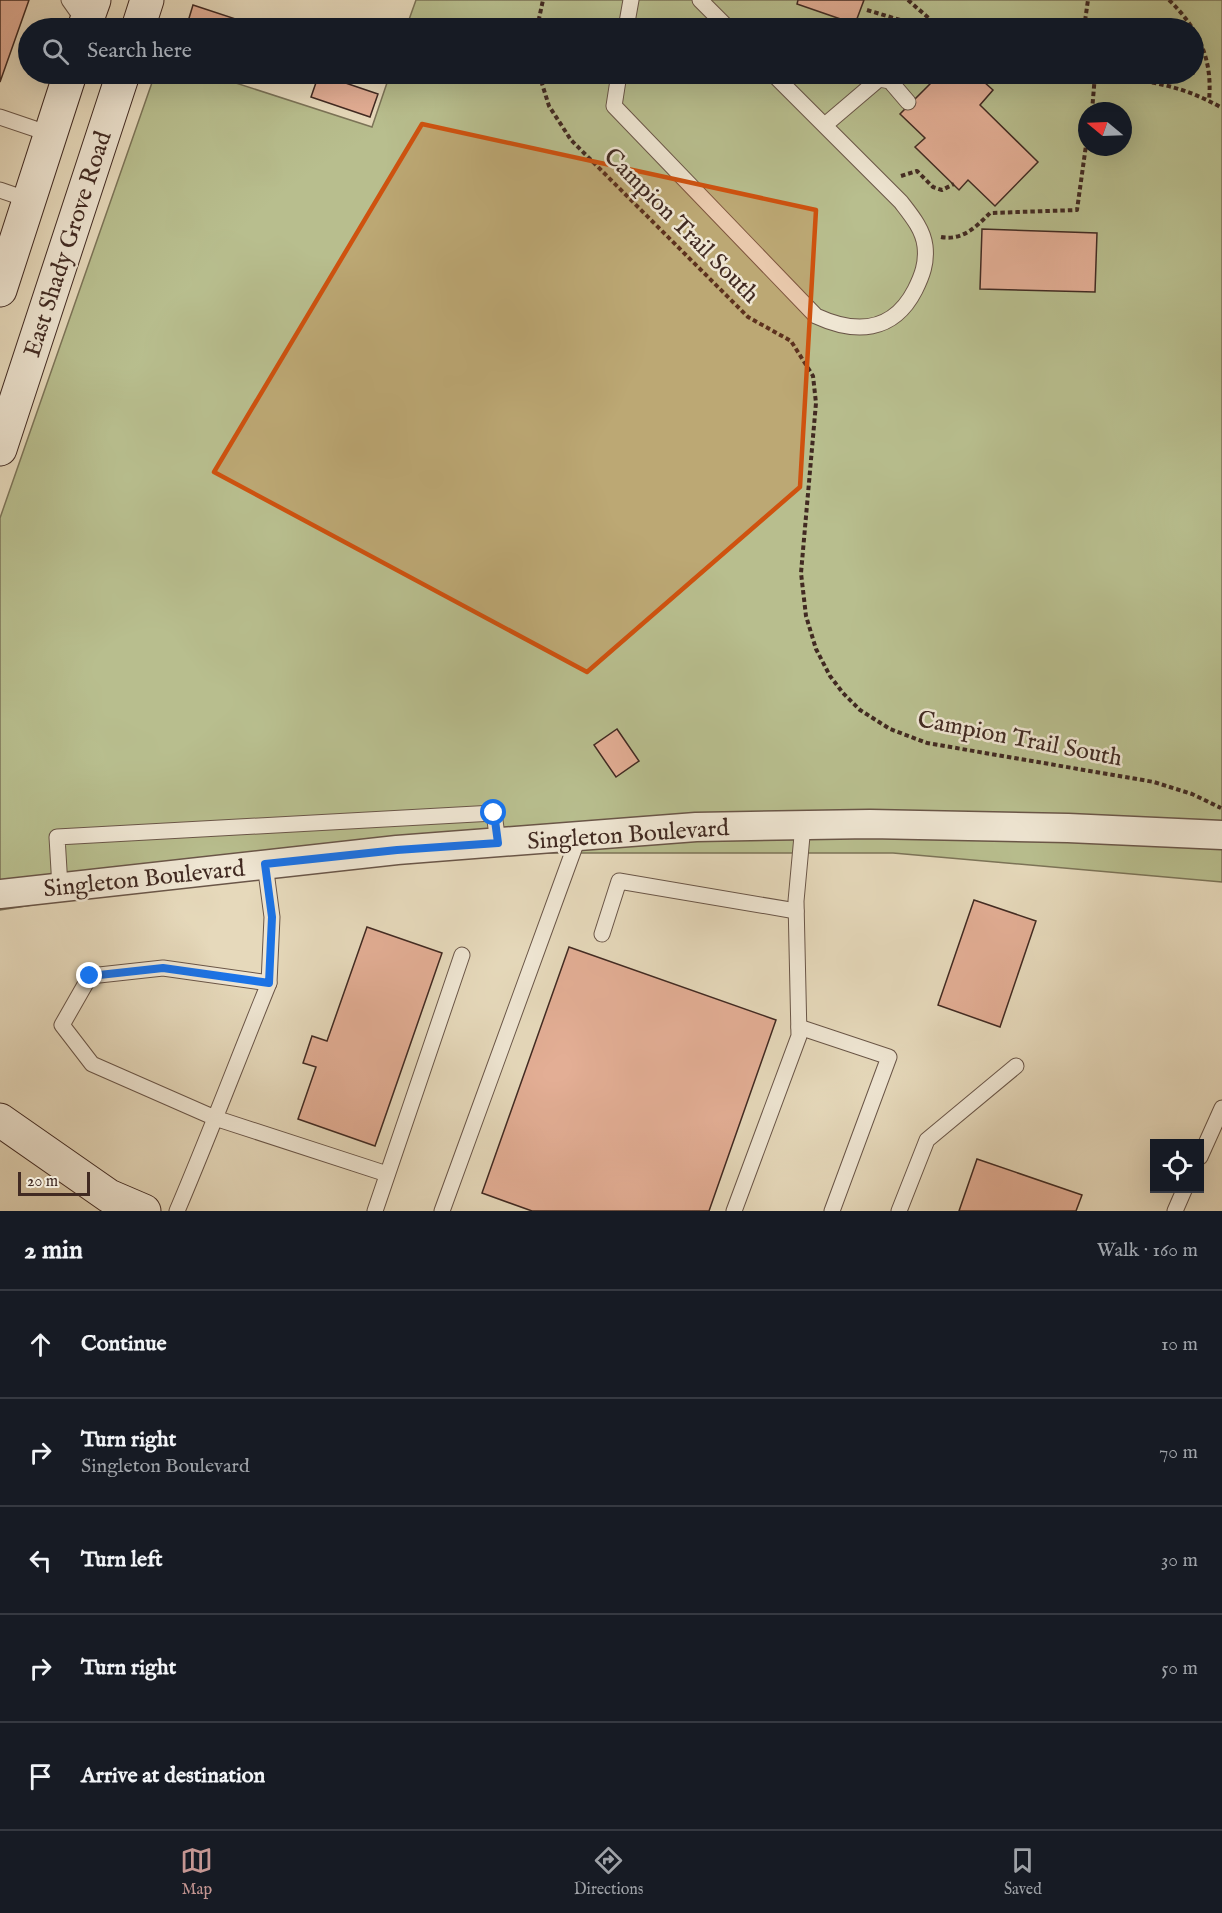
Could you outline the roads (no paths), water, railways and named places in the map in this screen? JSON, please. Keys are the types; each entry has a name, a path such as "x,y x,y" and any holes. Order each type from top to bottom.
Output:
{"main road":[{"path":"141,18 147,0"},
{"name":"East Shady Grove Road","path":"0,290 15,195 50,134 67,84"},
{"name":"East Shady Grove Road","path":"0,449 120,84"},
{"path":"0,1120 109,1196 144,1211"}],"street":[{"name":"Singleton Boulevard","path":"0,894 397,850 696,827 803,825 1068,828 1222,835"}],"lane":[{"path":"628,18 631,0"},
{"path":"700,0 718,18"},
{"path":"617,84 614,106 816,316 837,326 859,328 882,324 898,315 910,300 924,271 925,244 920,231 901,202 783,84"},
{"path":"825,125 874,84"},
{"path":"893,84 908,102"},
{"path":"0,117 50,134"},
{"path":"60,887 57,837 494,813 498,843"},
{"path":"734,1211 799,1036 796,911 803,825"},
{"path":"442,1211 578,837"},
{"path":"177,1211 269,983 272,917 265,864"},
{"path":"602,934 619,881 796,911"},
{"path":"375,1211 462,955"},
{"path":"269,983 163,968 90,976 62,1025 92,1064 215,1118 387,1174"},
{"path":"799,1027 889,1057 832,1211"},
{"path":"899,1211 927,1140 1016,1066"},
{"path":"1204,1148 1222,1108"},
{"path":"1175,1211 1183,1193"}]}
